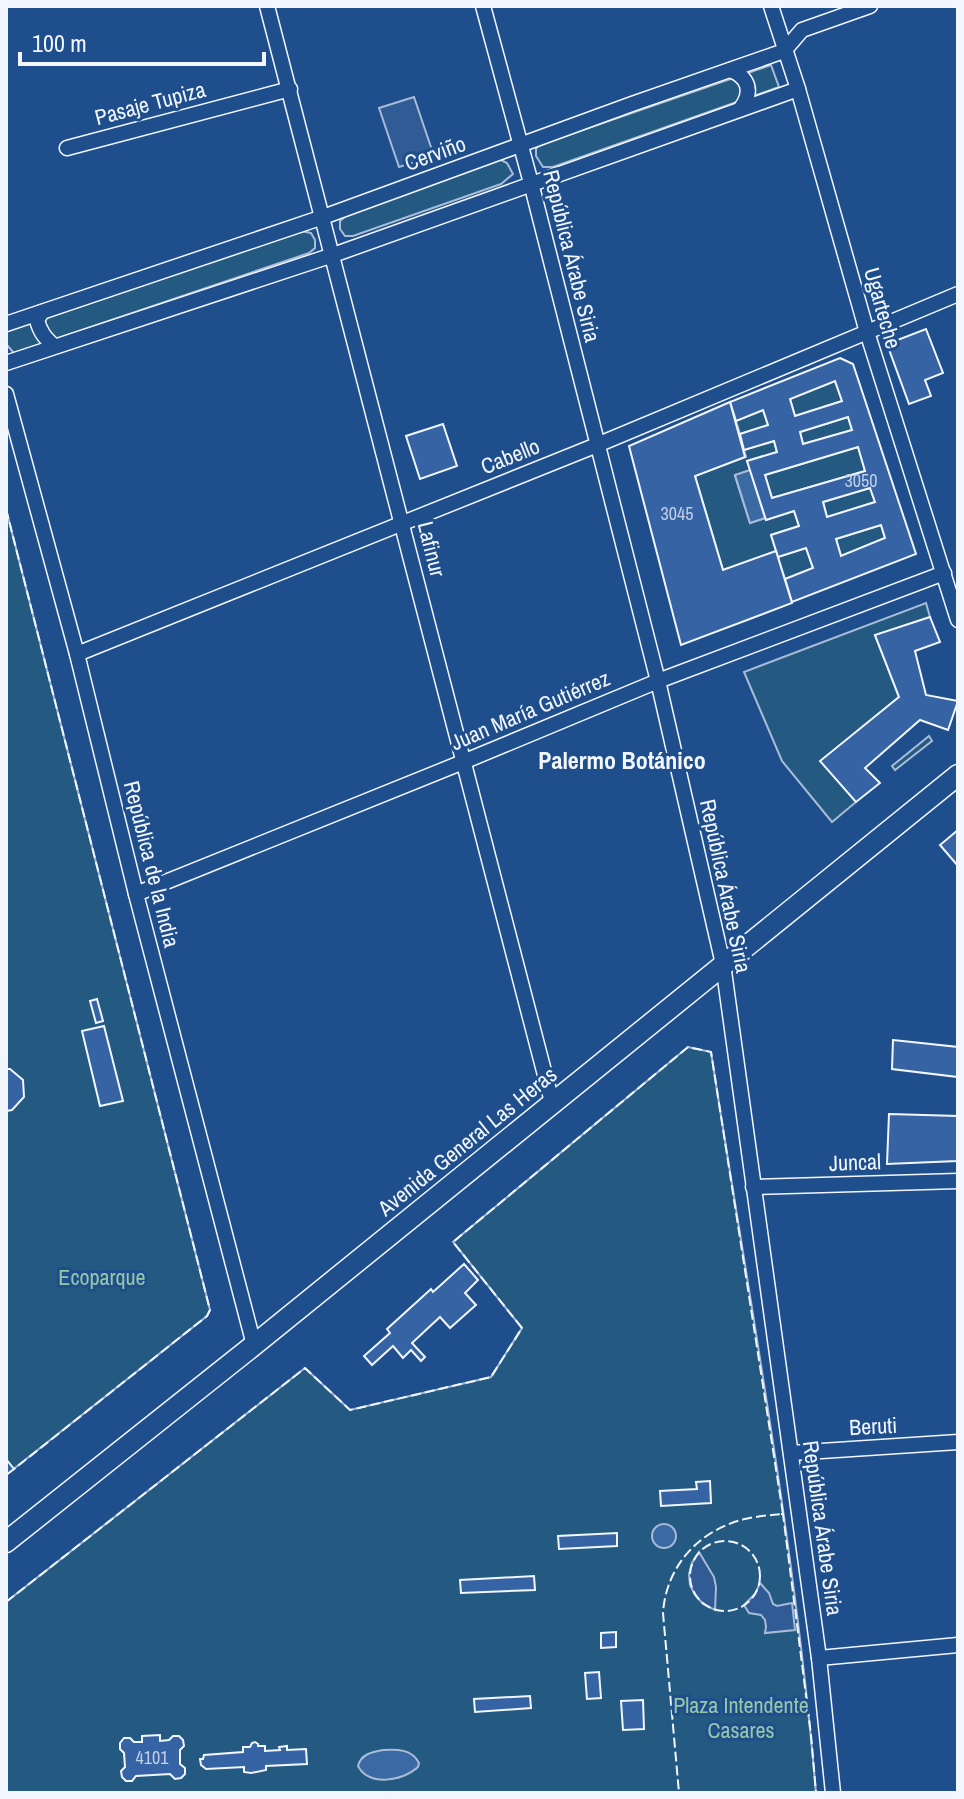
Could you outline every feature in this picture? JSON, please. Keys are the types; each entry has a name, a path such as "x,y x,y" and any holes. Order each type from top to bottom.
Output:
{"main road":[{"name":"Avenida General Las Heras","path":"6,1542 958,775"}],"street":[{"name":"Lafinur","path":"267,6 552,1102"},
{"name":"República Árabe Siria","path":"483,6 658,681 723,964 819,1658 833,1793"},
{"name":"Ugarteche","path":"771,6 798,89 867,332 958,620"},
{"name":"Cerviño","path":"6,324 323,217 784,51 802,30 870,6"},
{"path":"730,70 740,74 749,90 741,108"},
{"name":"Pasaje Tupiza","path":"67,148 290,89"},
{"path":"6,363 333,255 798,89"},
{"name":"Cabello","path":"77,654 597,445 958,294"},
{"path":"42,312 37,320 38,325 42,336 54,346"},
{"name":"República de la India","path":"6,394 77,654 254,1345"},
{"name":"Juan María Gutiérrez","path":"136,894 658,681 944,573"},
{"name":"Juncal","path":"753,1187 958,1181"},
{"name":"Beruti","path":"791,1453 958,1442"},
{"path":"819,1658 958,1645"}],"green space":[{"path":"771,65 779,87 553,167 543,167 536,156 539,145"},
{"path":"499,159 507,163 513,174 501,184 353,236 345,236 340,229 340,221 346,216"},
{"path":"301,231 311,233 315,240 315,248 309,253 14,353 6,344 6,332"},
{"path":"835,381 842,401 795,416 790,399"},
{"path":"763,410 768,425 740,434 736,421"},
{"path":"848,417 852,430 803,444 800,432"},
{"path":"774,441 777,452 747,461 750,470 735,476 750,523 794,511 799,526 771,535 776,551 723,570 695,476 746,457 744,450"},
{"path":"858,447 865,471 772,498 765,475"},
{"path":"870,488 875,502 827,517 823,502"},
{"name":"Ecoparque","path":"6,509 210,1310 207,1316 6,1475"},
{"path":"881,525 885,538 841,556 836,539"},
{"path":"806,548 813,568 785,579 778,557"},
{"path":"926,603 930,617 875,635 899,697 821,761 856,802 832,822 782,761 744,672"},
{"path":"929,736 932,741 895,770 892,766"},
{"name":"Plaza Intendente Casares","path":"688,1047 711,1052 784,1514 816,1793 6,1793 6,1602 305,1368 350,1410 491,1377 522,1328 453,1242"}],"shaded area":[{"path":"414,97 434,156 399,167 379,108"},
{"path":"750,470 765,518 750,523 735,475"},
{"path":"664,1524 672,1528 676,1536 672,1544 664,1548 656,1544 652,1536 656,1528"},
{"path":"699,1552 714,1577 715,1610 703,1604 690,1585 692,1563"},
{"path":"760,1583 773,1604 792,1603 795,1630 765,1633 765,1620 761,1615 749,1613 744,1605 755,1594"},
{"path":"383,1750 408,1752 416,1758 418,1767 404,1776 386,1780 363,1773 358,1766 364,1756"}],"building":[{"path":"926,329 943,373 925,380 931,396 909,404 887,344"},
{"path":"840,358 853,364 916,554 792,602 785,579 813,568 806,548 778,557 771,535 799,526 794,511 766,520 747,461 777,452 774,441 744,450 740,434 768,425 763,410 736,421 730,402","holes":["835,381 842,401 795,416 790,399","848,417 852,430 803,444 800,432","858,447 865,471 772,498 765,475","870,488 875,502 827,517 823,502","881,525 885,538 841,556 836,539"]},
{"path":"730,402 745,457 695,476 723,570 776,551 792,603 681,645 629,446"},
{"path":"443,424 457,466 420,479 406,436"},
{"path":"930,617 940,642 915,651 926,695 958,701 948,730 920,720 865,768 880,783 856,802 820,761 899,697 875,635"},
{"path":"958,830 958,866 940,845"},
{"path":"97,999 103,1021 96,1023 90,1001"},
{"path":"104,1026 123,1101 100,1106 82,1031"},
{"path":"893,1040 958,1047 958,1077 892,1069"},
{"path":"6,1069 23,1080 24,1097 12,1110 6,1111"},
{"path":"889,1114 958,1116 957,1161 887,1164"},
{"path":"464,1264 478,1280 465,1293 476,1305 450,1328 440,1317 412,1343 425,1357 421,1361 411,1350 403,1358 393,1346 372,1365 364,1356 390,1333 387,1329"},
{"path":"6,1459 14,1469 6,1475"},
{"path":"710,1481 711,1503 661,1506 660,1491 697,1489 696,1482"},
{"path":"617,1533 617,1546 559,1549 558,1536"},
{"path":"534,1576 535,1590 461,1593 460,1580"},
{"path":"616,1632 616,1647 601,1648 601,1633"},
{"path":"599,1672 601,1698 587,1699 585,1673"},
{"path":"530,1696 531,1708 475,1712 474,1699"},
{"path":"643,1700 644,1729 623,1730 621,1701"},
{"path":"160,1735 160,1741 173,1736 183,1740 180,1764 185,1768 185,1774 175,1779 170,1774 136,1776 132,1781 126,1781 121,1771 125,1767 120,1743 124,1738 142,1742 142,1736"},
{"path":"255,1742 258,1746 265,1746 265,1751 287,1746 287,1750 306,1749 307,1764 266,1766 266,1770 251,1773 244,1772 244,1767 206,1769 201,1765 200,1759 204,1755 243,1752 243,1747 250,1747"}],"fence":[{"path":"6,509 210,1310 207,1316 14,1469"},
{"path":"6,1602 305,1368 350,1410 491,1377 522,1328 453,1242 688,1047 711,1052 783,1514 728,1524 700,1541 678,1566 665,1596 663,1613 679,1793"},
{"path":"781,1514 816,1793"},
{"path":"725,1541 750,1551 760,1576 750,1601 725,1611 700,1601 690,1576 700,1551 725,1541"}],"district":[{"name":"Palermo Botánico","path":"622,761"}]}
